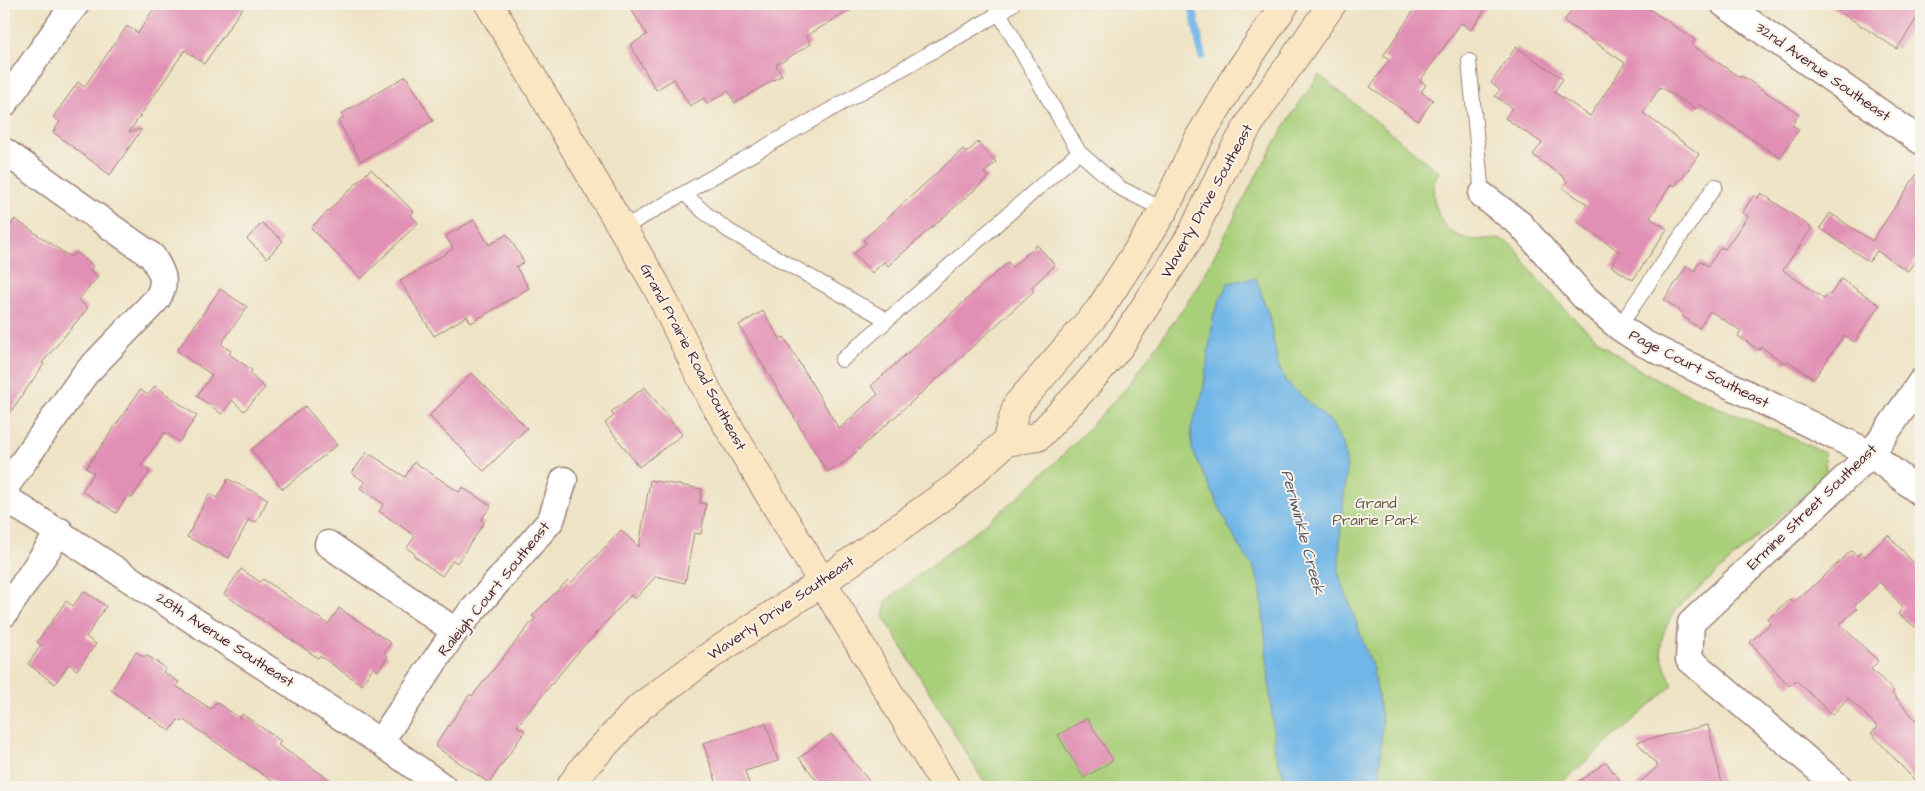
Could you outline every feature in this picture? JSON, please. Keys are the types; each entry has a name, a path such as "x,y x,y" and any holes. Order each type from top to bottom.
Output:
{"main road":[{"name":"Grand Prairie Road Southeast","path":"489,4 656,285 711,398 821,583 946,787"},
{"path":"1006,442 1017,405 1100,309 1164,210 1199,138 1224,96 1285,4"},
{"name":"Waverly Drive Southeast","path":"570,787 585,766 640,707 711,655 821,583 957,486 1006,442 1038,437 1119,347 1192,234 1223,169 1254,116 1332,4"}],"street":[{"path":"4,104 76,4"},
{"name":"32nd Avenue Southeast","path":"1724,4 1921,141"},
{"path":"4,151 152,256 163,273 163,289 158,299 85,374 4,489"},
{"name":"Page Court Southeast","path":"1482,195 1520,224 1584,297 1619,327 1645,344 1871,454 1921,493"},
{"name":"Ermine Street Southeast","path":"1823,783 1689,659 1691,623 1871,454 1921,382"},
{"name":"Raleigh Court Southeast","path":"380,742 455,630 551,520 564,480"},
{"name":"28th Avenue Southeast","path":"4,496 380,742 443,787"},
{"path":"4,614 60,532"},
{"path":"328,544 455,630"}],"lane":[{"path":"622,228 997,9 1013,4"},
{"path":"997,9 1079,152 1120,188 1164,210"},
{"path":"1469,61 1482,195"},
{"path":"842,360 1079,152"},
{"path":"1619,327 1715,186"},
{"path":"684,193 704,212 729,231 887,320"}],"green space":[{"name":"Grand Prairie Park","path":"1319,75 1439,172 1435,179 1434,187 1435,204 1442,221 1452,232 1475,240 1498,239 1510,244 1558,302 1593,336 1627,362 1681,391 1824,453 1827,475 1676,609 1665,630 1661,647 1664,664 1673,685 1557,787 987,787 884,618 886,601 1014,501 1071,447 1128,386 1196,290 1256,176 1292,114"}],"water":[{"path":"1256,278 1269,316 1278,365 1286,382 1330,421 1343,444 1347,467 1340,536 1339,575 1373,669 1382,720 1380,767 1382,787 1288,787 1275,751 1261,589 1253,566 1229,528 1192,449 1191,428 1203,392 1214,313 1228,283"}],"building":[{"path":"157,4 245,4 204,64 185,50 129,132 142,129 110,175 53,132 60,122 53,117 78,82 84,87 127,26 138,33"},
{"path":"628,4 861,4 806,36 811,44 776,65 782,75 735,103 728,91 707,104 704,98 690,106 674,79 656,90 630,45 647,35"},
{"path":"1418,4 1489,4 1471,30 1461,23 1420,81 1426,85 1421,92 1433,100 1418,121 1370,87 1389,60 1383,56"},
{"path":"1576,4 1642,4 1695,40 1692,45 1799,114 1792,125 1799,129 1780,158 1700,104 1696,109 1660,87 1643,113 1699,154 1681,180 1675,186 1671,184 1650,218 1667,229 1633,280 1611,266 1620,252 1576,221 1587,204 1563,188 1567,181 1565,178 1533,155 1542,143 1505,118 1512,108 1495,96 1500,90 1491,83 1516,47 1563,79 1554,92 1590,116 1625,63 1564,21"},
{"path":"1828,4 1921,4 1921,12 1897,49"},
{"path":"406,76 433,121 361,161 338,121 344,118 341,114"},
{"path":"978,142 996,162 984,173 989,177 888,266 884,262 872,273 854,253 866,243 863,240 963,149 966,153"},
{"path":"1921,168 1921,252 1908,271 1877,251 1869,262 1820,228 1830,213 1872,241"},
{"path":"371,169 414,212 411,215 418,223 361,279 311,228"},
{"path":"1761,193 1812,228 1783,270 1824,299 1828,293 1830,295 1841,279 1880,305 1854,342 1844,335 1814,379 1788,361 1786,364 1761,347 1759,350 1738,336 1741,331 1710,311 1699,328 1681,315 1682,312 1664,300 1687,266 1694,271 1700,261 1708,266 1721,247 1725,249 1748,216 1742,213 1754,195 1758,198"},
{"path":"15,219 70,257 77,252 93,266 90,270 98,277 78,300 88,308 42,363 44,364 4,421 4,235"},
{"path":"474,220 489,245 507,234 524,262 516,267 529,288 471,323 467,316 434,336 400,281 453,249 446,236"},
{"path":"262,223 283,241 267,258 247,239"},
{"path":"1037,245 1055,265 1031,288 1034,291 845,462 827,472 739,325 763,311 780,339 784,337 839,429 878,394 871,386 1008,262 1012,267"},
{"path":"220,289 247,307 221,344 231,351 229,354 252,370 250,374 265,388 244,411 232,400 222,414 197,396 212,375 177,351"},
{"path":"472,373 527,428 484,471 429,416"},
{"path":"155,386 197,416 179,442 165,432 141,465 150,471 132,498 128,495 116,513 82,491 94,473 86,468 140,390 148,395"},
{"path":"645,387 682,435 639,467 605,423 614,416 611,412"},
{"path":"305,406 337,445 283,489 251,450"},
{"path":"367,452 405,477 414,462 459,492 462,487 491,506 481,520 484,523 457,563 453,560 442,576 414,556 415,554 407,548 415,536 379,511 384,504 360,488 365,482 352,473"},
{"path":"228,479 268,499 256,522 249,519 229,558 187,537 209,494 217,498"},
{"path":"650,480 702,489 700,503 706,504 701,534 694,533 685,583 656,576 635,599 631,595 573,658 517,726 525,731 489,783 435,746 470,694 472,696 535,618 532,616 568,580 571,583 621,530 639,547"},
{"path":"1888,535 1921,571 1921,631 1898,614 1903,607 1880,582 1854,606 1857,609 1840,624 1878,661 1871,669 1894,691 1892,693 1921,726 1921,787 1871,733 1878,727 1848,698 1832,715 1796,680 1789,686 1750,642 1771,623 1767,619 1790,599 1793,602 1808,591 1851,551 1857,556 1861,552 1865,557"},
{"path":"241,569 260,582 263,579 328,624 339,608 391,643 384,653 388,656 378,671 373,667 362,685 320,656 318,658 224,594"},
{"path":"84,591 106,606 86,637 96,644 77,670 69,664 55,684 28,664 41,645 37,642 66,601 73,606"},
{"path":"136,652 144,657 146,655 166,668 163,672 179,682 176,686 211,709 216,702 240,718 242,714 281,741 278,745 341,787 281,787 182,719 181,722 178,720 170,731 111,690"},
{"path":"1087,718 1113,760 1084,778 1058,735"},
{"path":"766,723 778,761 745,771 750,787 718,787 703,743"},
{"path":"1708,725 1723,787 1635,787 1658,766 1637,742"},
{"path":"831,734 874,787 822,787 799,758"},
{"path":"1606,762 1625,787 1571,787"}],"waterway":[{"name":"Periwinkle Creek","path":"1192,4 1202,56"}]}
